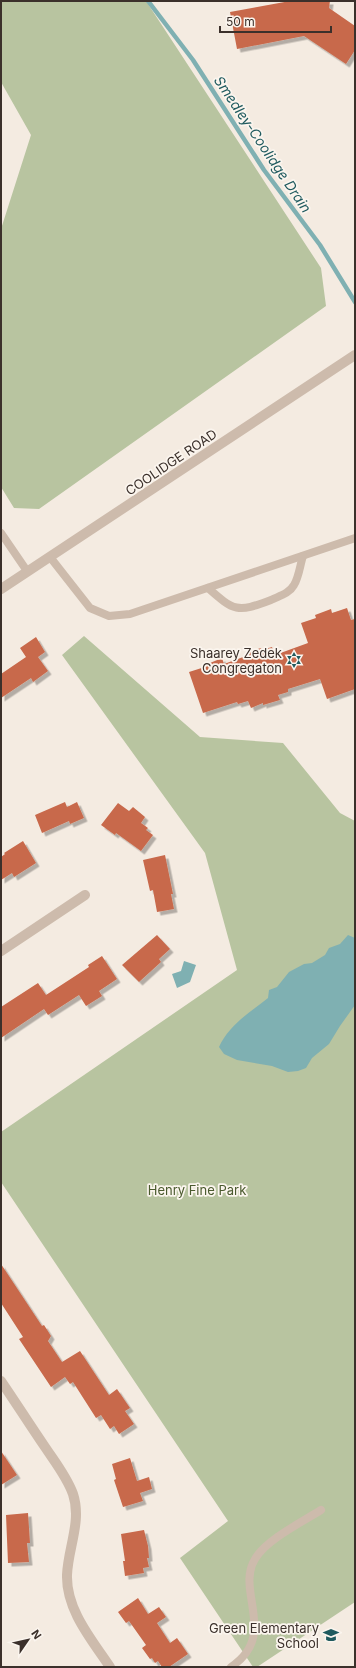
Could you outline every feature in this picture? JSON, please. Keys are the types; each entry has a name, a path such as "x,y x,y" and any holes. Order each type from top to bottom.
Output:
{"street":[{"name":"COOLIDGE ROAD","path":"1,589 355,355"},
{"path":"1,952 85,894"},
{"path":"1,1381 64,1476 73,1495 76,1519 67,1575 70,1597 76,1615 110,1667"}],"lane":[{"path":"1,533 27,571"},
{"path":"50,557 90,608 109,616 130,614 355,538"},
{"path":"208,588 226,604 239,608 251,608 286,594 293,586 297,578 303,556"},
{"path":"231,1667 247,1652 254,1635 255,1618 250,1582 254,1560 273,1541 322,1510"}],"green space":[{"path":"1,1 146,1 321,268 326,306 39,509 14,508 1,487 1,229 31,135 1,82"},
{"name":"Henry Fine Park","path":"84,636 200,737 283,743 340,813 355,821 355,1602 257,1667 253,1667 180,1558 228,1521 1,1182 1,1132 237,970 205,853 62,655"}],"water":[{"path":"348,935 355,938 355,1005 329,1044 312,1058 306,1068 288,1072 272,1066 237,1060 224,1054 219,1047 223,1039 240,1020 268,998 269,990 277,987 289,972 304,964 312,963 325,955 329,948 340,944"},
{"path":"184,961 196,965 190,982 177,988 172,974 181,971"}],"building":[{"path":"290,1 330,1 329,8 355,26 355,50 346,64 304,36 237,49 230,12"},
{"name":"Shaarey Zedek Congregaton","path":"347,608 351,620 355,619 355,689 327,699 320,679 288,689 288,692 278,695 280,700 263,705 263,703 251,708 248,701 238,704 237,702 203,713 189,672 211,665 210,663 222,658 224,664 246,656 245,653 261,648 262,650 272,647 275,655 308,643 301,623 316,618 315,615 331,609 332,613"},
{"path":"36,637 45,652 38,657 48,671 33,682 31,678 1,698 1,674 26,657 20,648"},
{"path":"65,802 67,807 77,802 84,818 70,824 69,821 42,833 35,815"},
{"path":"118,803 129,811 133,807 145,817 141,823 148,828 146,830 153,835 141,851 116,833 115,835 101,825"},
{"path":"23,841 36,863 14,877 12,873 1,880 1,857 5,854 4,853"},
{"path":"165,855 173,894 171,894 174,909 157,912 153,890 150,891 143,860"},
{"path":"157,935 170,949 159,959 161,962 139,982 122,965"},
{"path":"102,956 117,979 99,991 102,996 86,1006 79,995 48,1015 44,1009 1,1038 1,1007 38,983 46,995 89,967 88,965"},
{"path":"1,1264 42,1326 44,1325 51,1336 48,1341 62,1362 80,1351 109,1395 117,1389 130,1408 125,1411 134,1424 119,1434 114,1426 110,1429 101,1415 96,1418 73,1382 70,1384 65,1377 51,1387 19,1339 23,1337 1,1303"},
{"path":"1,1451 17,1475 1,1485"},
{"path":"130,1458 137,1481 149,1477 152,1489 140,1493 143,1501 123,1507 114,1480 116,1479 112,1464"},
{"path":"28,1513 30,1543 27,1543 29,1562 8,1563 6,1515"},
{"path":"144,1530 148,1546 149,1558 147,1558 149,1567 143,1568 144,1573 125,1576 123,1561 125,1561 121,1534"},
{"path":"138,1598 148,1614 159,1607 166,1617 157,1623 170,1643 177,1638 188,1654 169,1667 162,1667 158,1661 155,1663 152,1658 150,1659 142,1648 146,1645 129,1621 126,1623 118,1612"}],"waterway":[{"name":"Smedley-Coolidge Drain","path":"148,1 193,60 264,170 320,245 355,302"}],"place":[{"name":"Shaarey Zedek Congregaton","path":"294,660"},
{"name":"Green Elementary School","path":"331,1635"}]}
